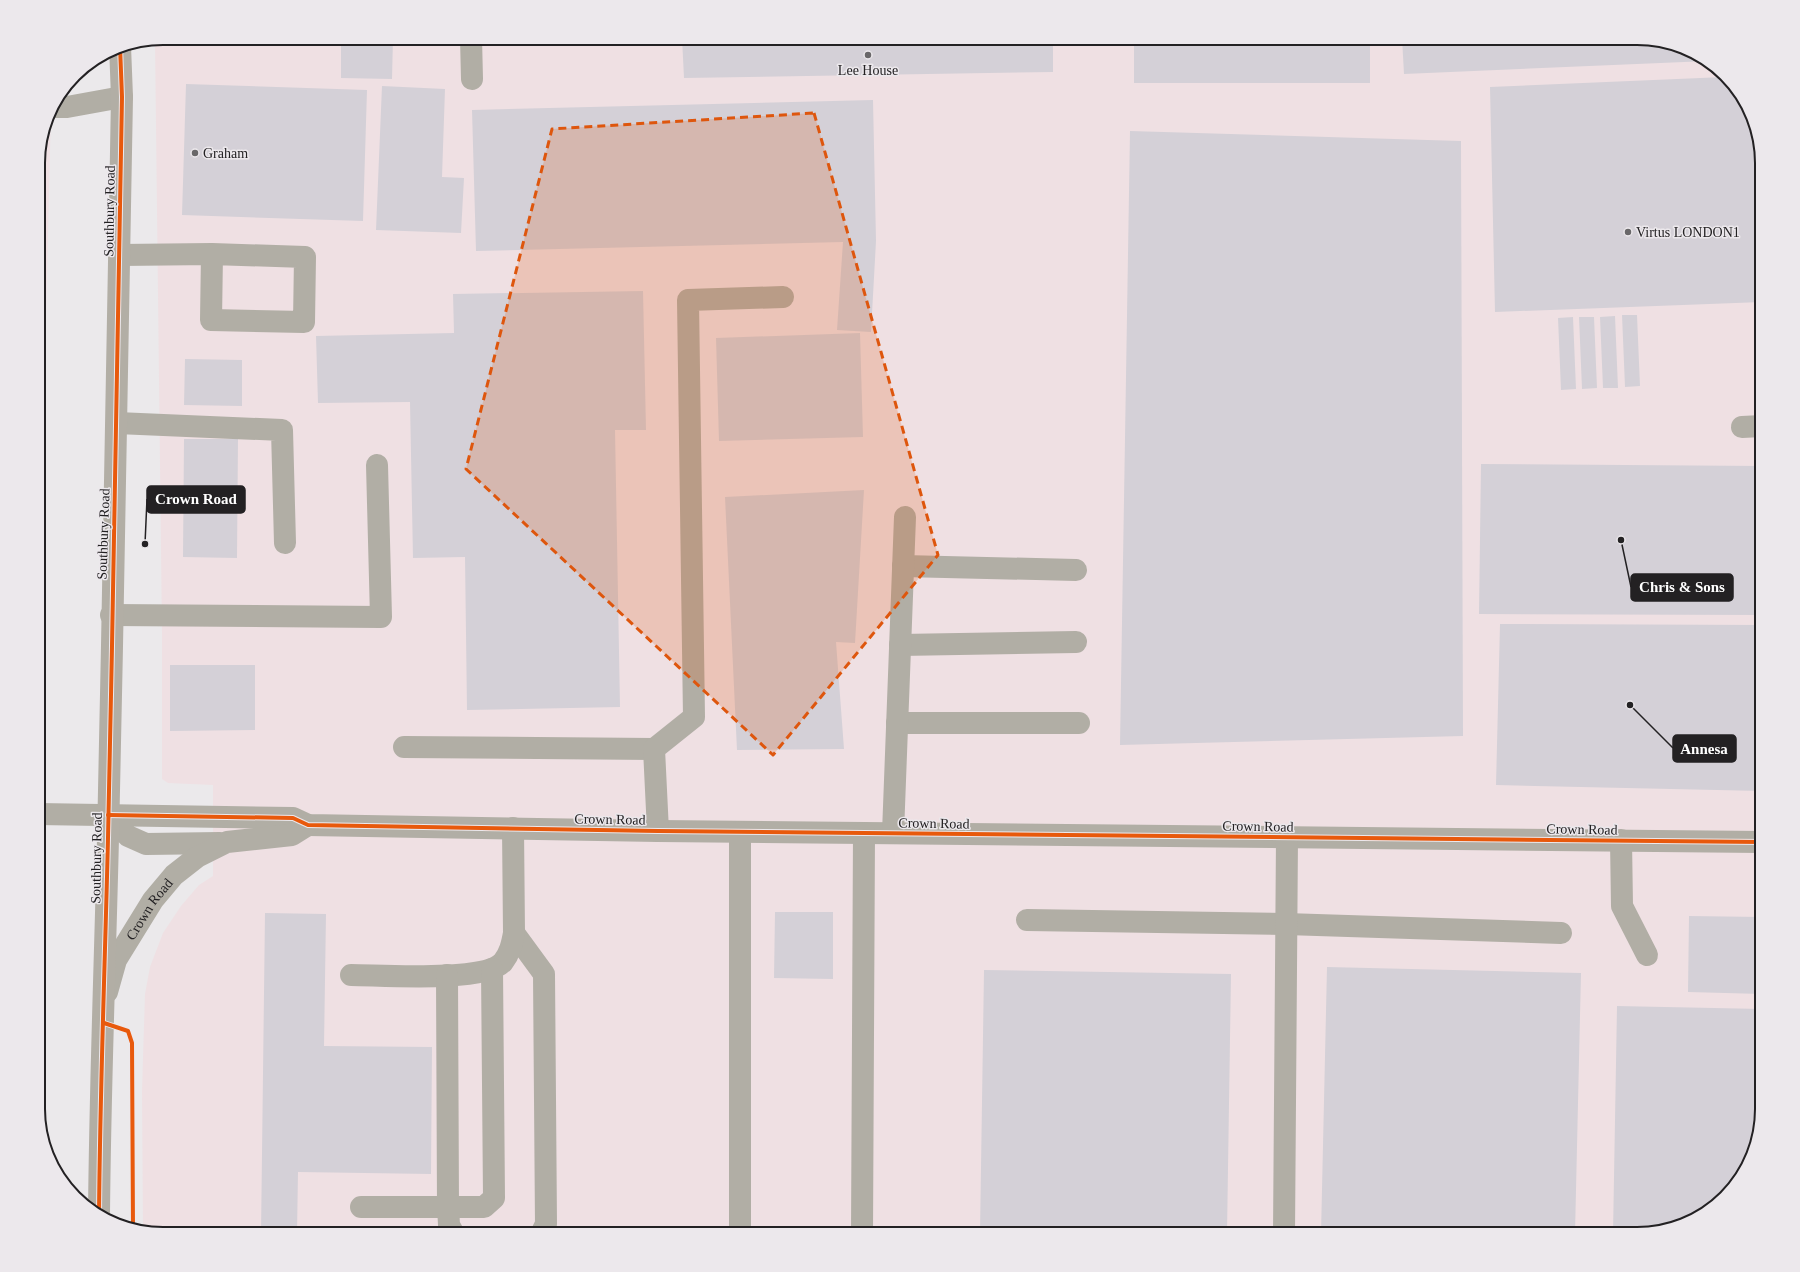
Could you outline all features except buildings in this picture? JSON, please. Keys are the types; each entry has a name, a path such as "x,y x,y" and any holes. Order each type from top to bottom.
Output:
{"main road":[{"name":"Southbury Road","path":"99,1208 100,1102 104,1003 117,423 122,97 120,53"}],"street":[{"path":"471,45 472,79"},
{"path":"59,107 67,107 122,97"},
{"path":"120,255 212,254 305,257 304,322 211,320 212,254"},
{"path":"404,747 654,749 694,717 688,300 783,297"},
{"path":"117,423 282,430 285,543"},
{"path":"112,615 381,617 378,465"},
{"path":"893,833 905,517"},
{"path":"903,566 1076,570"},
{"path":"900,645 1076,642"},
{"path":"897,723 1079,723"},
{"path":"654,749 658,831"},
{"path":"45,814 108,815"},
{"name":"Crown Road","path":"108,815 293,818 308,825 658,831 1755,842"},
{"name":"Crown Road","path":"108,815 128,836 146,844 227,842 292,835 308,825"},
{"path":"351,974 472,974 492,969 502,962 511,949 514,933 513,828"},
{"path":"740,832 740,1227"},
{"path":"862,1227 864,833"},
{"path":"1284,1227 1287,837"},
{"path":"1621,840 1622,906 1648,955"},
{"name":"Crown Road","path":"104,1003 116,960 153,900 174,876 197,857 227,842"},
{"path":"1027,920 1286,924 1561,933"},
{"path":"514,933 544,974 546,1224 544,1227"},
{"path":"361,1207 484,1207 494,1198 492,969"},
{"path":"447,975 448,1206 450,1227"}],"highlighted area":[{"path":"814,113 938,555 773,755 466,469 552,129"}],"shaded area":[{"path":"1637,45 1652,46 1675,51 1689,57 1709,69 1731,91 1743,111 1749,125 1754,148 1755,1117 1749,1147 1743,1161 1731,1181 1709,1203 1689,1215 1675,1221 1652,1226 1637,1227 155,1227 143,1225 142,1091 145,994 150,967 163,933 181,906 199,885 213,876 213,785 168,783 162,779 162,633 155,46"},
{"path":"51,128 45,358 45,155"}],"cycle path":[{"path":"99,1208 119,282 122,97 120,53"},
{"path":"108,815 293,818 308,825 658,831 1755,842"},
{"path":"104,1023 128,1031 132,1043 133,1223"}],"place":[{"name":"Lee House","path":"868,55"},
{"name":"Graham","path":"195,153"},
{"name":"Virtus LONDON1","path":"1628,232"},
{"name":"Chris & Sons","path":"1621,540"},
{"name":"Crown Road","path":"145,544"},
{"name":"Annesa","path":"1630,705"}]}
